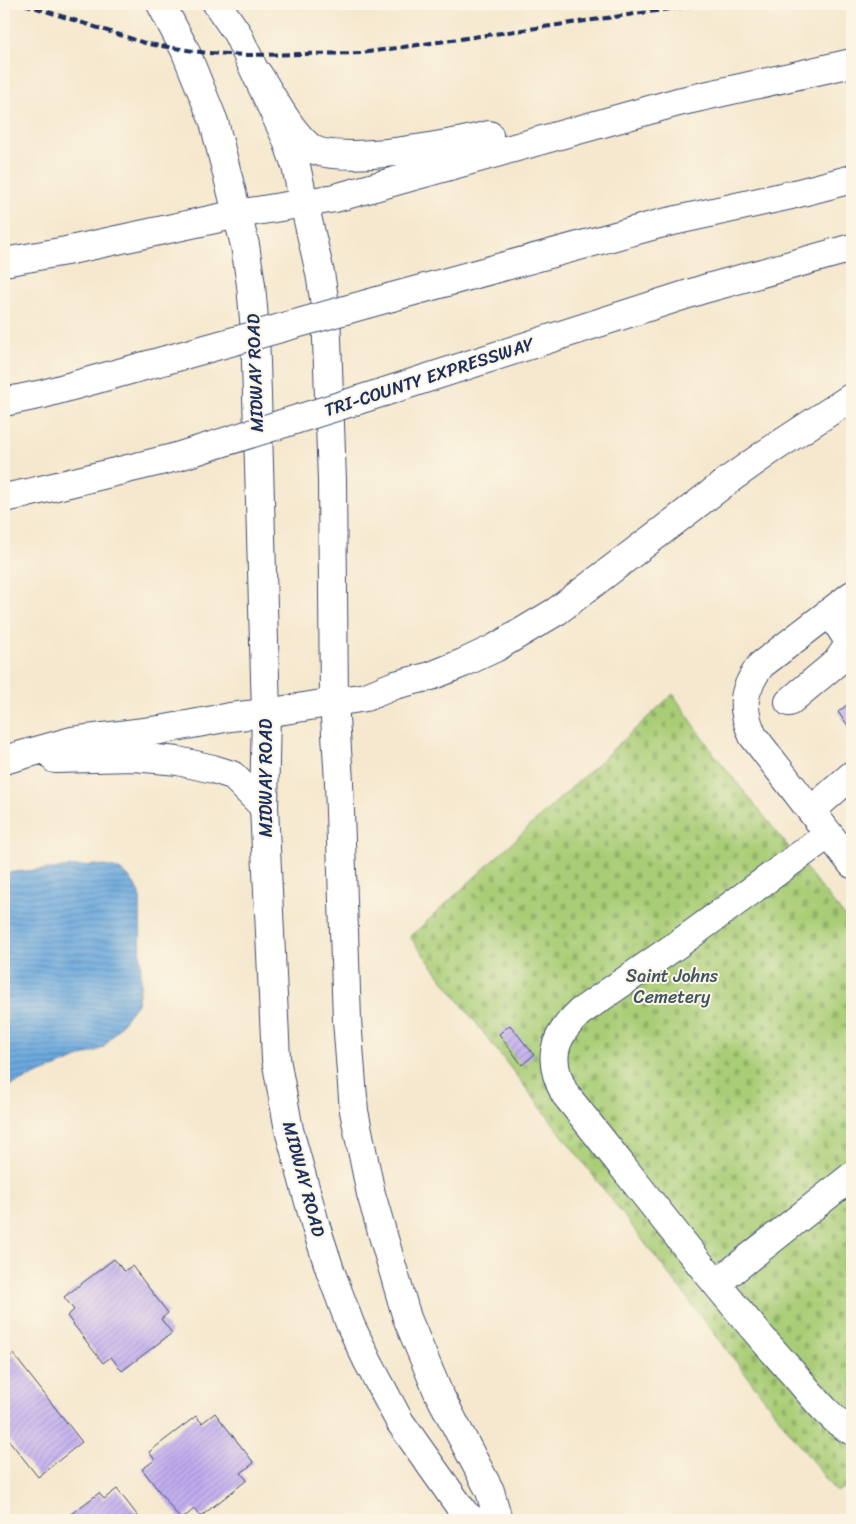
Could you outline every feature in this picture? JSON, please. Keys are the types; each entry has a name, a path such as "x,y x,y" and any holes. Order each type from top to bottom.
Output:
{"main road":[{"name":"MIDWAY ROAD","path":"161,4 185,50 214,122 245,246 255,331 266,713 264,807 276,1059 289,1130 331,1273 350,1324 400,1422 465,1514 473,1520"},
{"path":"217,4 238,33 258,74 296,166 320,273 326,311 332,481 334,701 339,782 347,1020 354,1112 371,1194 407,1318 438,1392 490,1490 498,1520"},
{"path":"4,262 66,251 238,214 335,198 678,102 852,63"},
{"path":"258,74 298,134 320,153 350,155 457,144 605,103 678,102"},
{"path":"4,402 43,394 659,224 791,195 852,179"},
{"name":"TRI-COUNTY EXPRESSWAY","path":"4,498 173,458 704,289 852,248"},
{"path":"4,760 72,741 160,730 230,717 366,697 395,685 431,676 496,648 557,611 730,479 852,397"},
{"path":"852,594 761,665 751,679 746,692 745,702 746,719 753,736 852,864"},
{"path":"789,702 837,662 850,644 830,612"},
{"path":"4,760 125,757 178,761 213,768 232,776 264,807"},
{"path":"811,811 852,775"},
{"path":"829,834 681,942 580,1012 566,1025 556,1044 554,1065 557,1078 565,1094 717,1283 742,1317 825,1409 846,1428 852,1430"},
{"path":"717,1283 852,1176"}],"green space":[{"name":"Saint Johns Cemetery","path":"673,694 714,754 852,926 852,1483 836,1492 410,937"}],"water":[{"path":"94,865 110,867 127,875 140,894 141,984 137,1004 103,1048 4,1088 4,873"}],"building":[{"path":"852,701 852,731 838,712"},
{"path":"510,1025 534,1055 522,1065 499,1034"},
{"path":"114,1259 124,1271 132,1266 168,1313 161,1319 172,1333 122,1371 111,1357 103,1363 67,1316 74,1310 64,1297"},
{"path":"13,1354 82,1442 38,1477 4,1434 4,1361"},
{"path":"215,1413 254,1463 241,1473 247,1480 200,1517 194,1509 181,1520 142,1469 155,1460 149,1452 196,1416 202,1423"},
{"path":"117,1489 141,1520 63,1520 99,1493 104,1499"}],"railway":[{"path":"24,4 148,44 207,53 248,55 361,53 705,4"}]}
